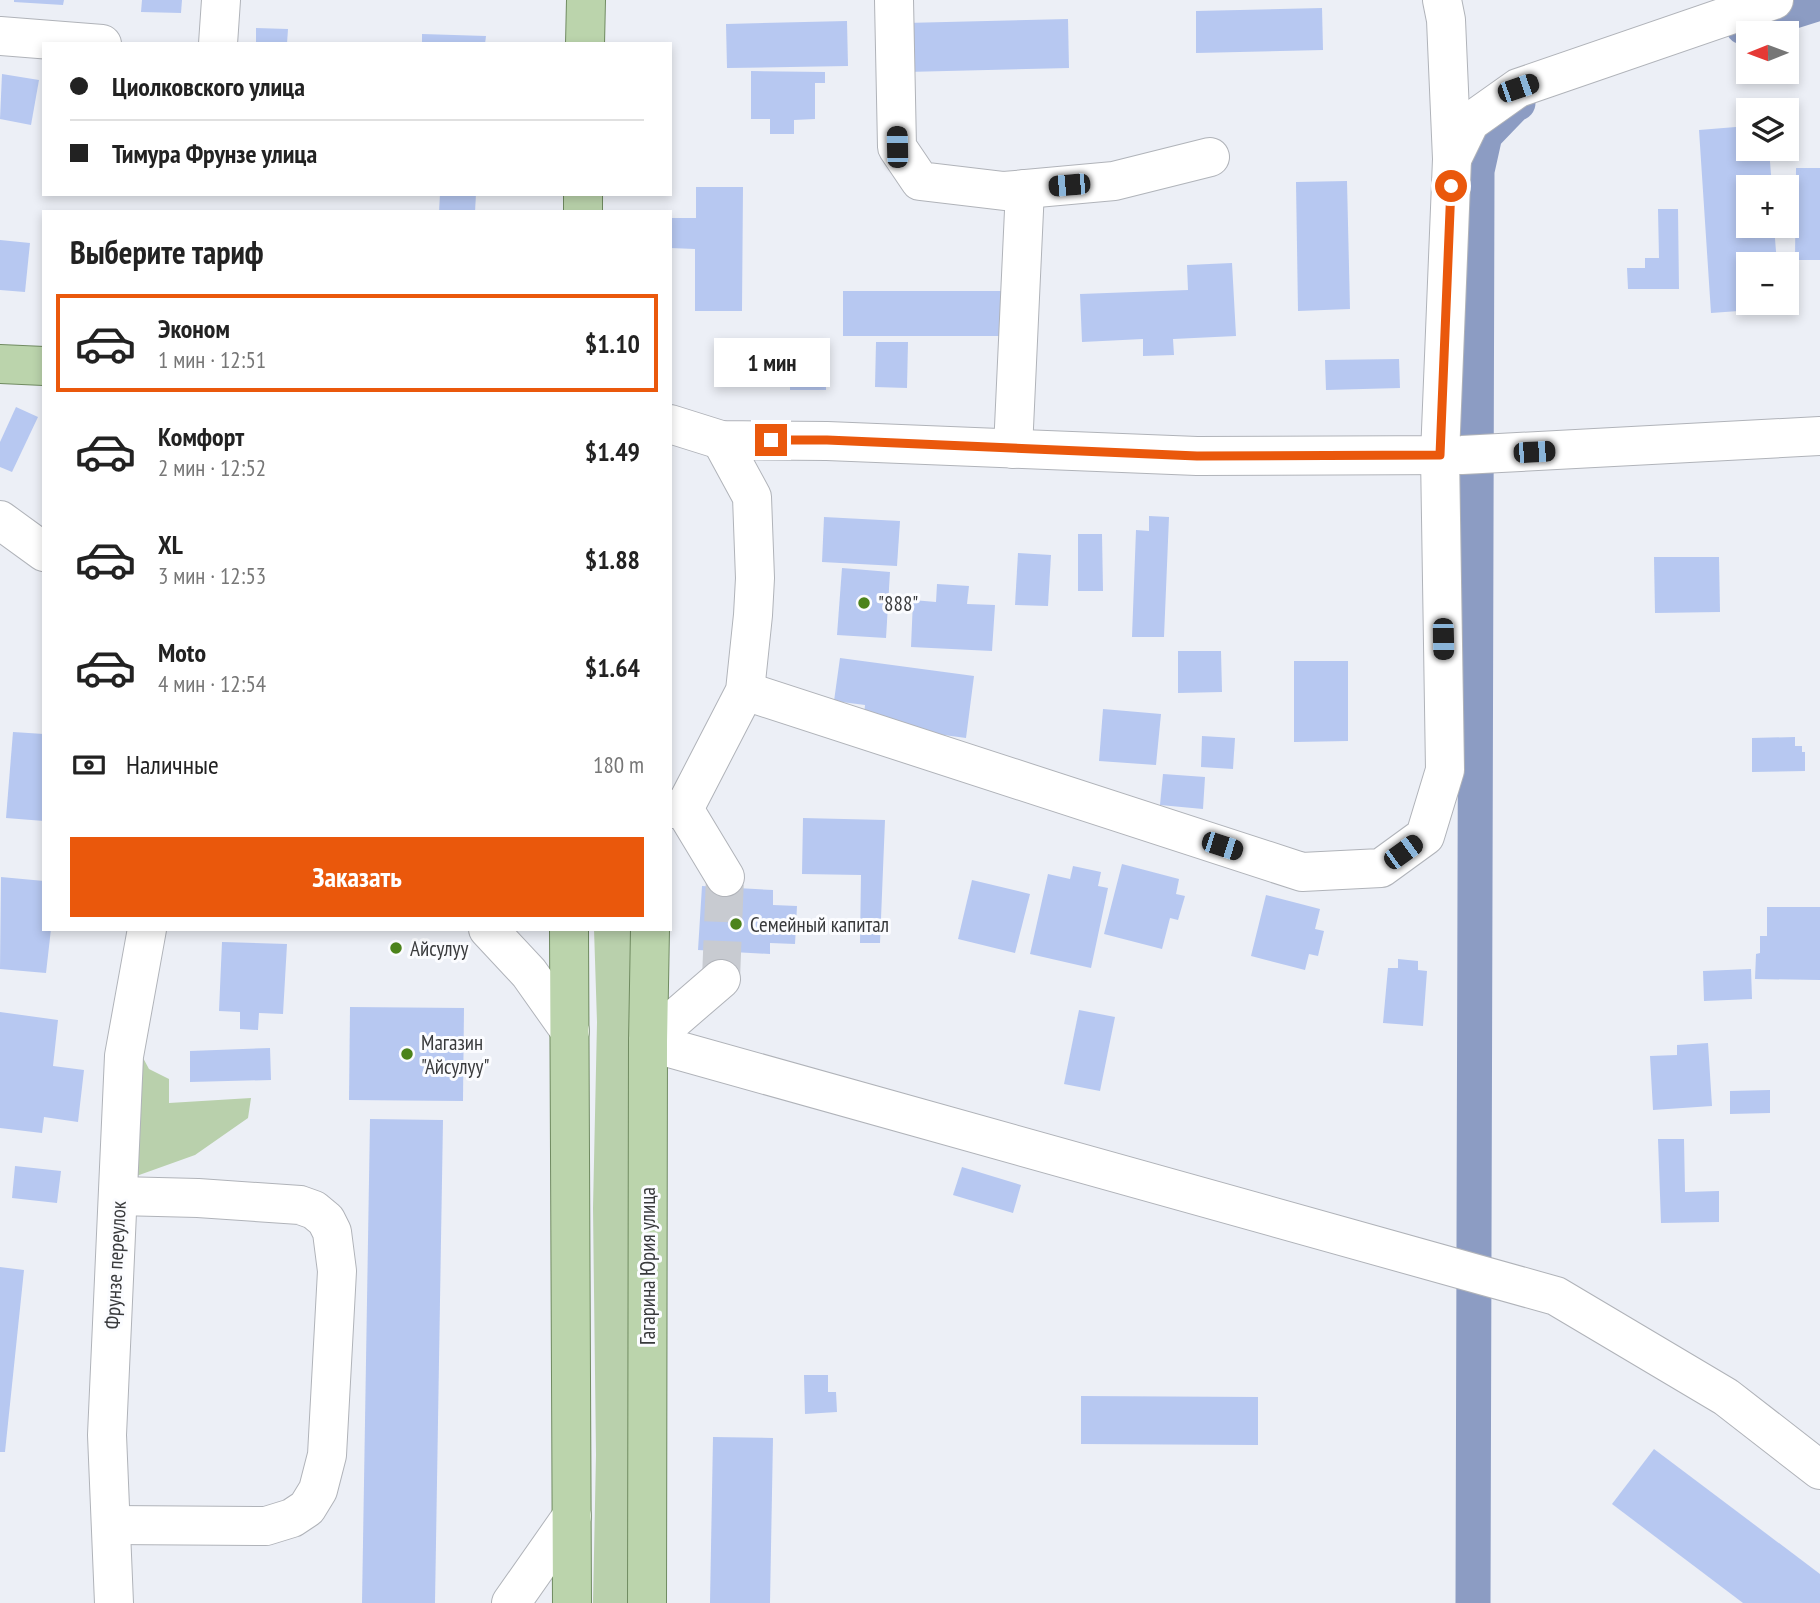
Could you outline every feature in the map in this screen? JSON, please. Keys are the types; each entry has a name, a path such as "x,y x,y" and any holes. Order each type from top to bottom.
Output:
{"main road":[{"path":"585,42 586,0"},
{"path":"0,364 42,366"},
{"path":"569,931 572,1603"},
{"name":"Гагарина Юрия улица","path":"648,1603 650,931"}],"street":[{"path":"218,42 221,0"},
{"path":"894,0 897,147 920,181 1004,191 1114,181 1210,157"},
{"path":"745,691 1302,872 1381,868 1425,836 1445,770 1461,455 1452,159 1446,20 1442,0"},
{"path":"1452,159 1470,121 1518,88 1774,0"},
{"path":"0,36 76,42"},
{"path":"1013,449 1025,189"},
{"path":"672,425 721,440 827,440 1197,456 1461,455 1820,436"},
{"path":"721,440 752,497 755,578 745,691 677,809 725,877"},
{"path":"0,520 42,551"},
{"name":"Фрунзе переулок","path":"114,1603 107,1435 124,1056 147,931"},
{"path":"490,931 529,972 570,1031"},
{"path":"648,1042 721,979"},
{"path":"648,1042 1556,1296 1726,1397 1820,1470"},
{"path":"111,1525 266,1526 292,1518 307,1508 318,1490 327,1455 337,1271 332,1232 326,1220 314,1210 300,1205 118,1196"},
{"path":"511,1603 572,1516"}],"green space":[{"path":"594,931 636,931 629,1603 593,1603 596,1455 593,1208 597,1022"},
{"path":"136,1045 149,1069 169,1079 169,1103 251,1098 248,1118 195,1155 128,1179"}],"building":[{"path":"14,0 64,0 63,5"},
{"path":"142,0 182,0 181,13 141,12"},
{"path":"1322,8 1323,50 1196,53 1196,11"},
{"path":"1068,19 1069,68 906,72 905,23"},
{"path":"847,21 848,66 727,68 726,24"},
{"path":"256,28 288,29 287,42 256,42"},
{"path":"422,34 486,36 485,42 422,42"},
{"path":"751,71 825,72 825,83 815,83 815,119 794,120 794,134 770,134 770,119 751,119"},
{"path":"2,74 39,80 31,125 0,119"},
{"path":"1736,127 1736,161 1770,161 1771,175 1736,175 1736,238 1775,238 1776,252 1736,252 1736,311 1711,313 1699,130"},
{"path":"1796,168 1820,168 1820,260 1799,260 1799,252 1795,252 1795,238 1799,238 1799,175 1796,175"},
{"path":"1347,181 1350,309 1298,311 1296,182"},
{"path":"696,187 743,187 742,311 695,311 695,249 672,248 672,218 696,218"},
{"path":"440,196 476,196 475,210 439,210"},
{"path":"1658,209 1678,209 1679,289 1628,289 1627,268 1645,268 1645,258 1659,258"},
{"path":"0,240 30,243 25,292 0,290"},
{"path":"1232,263 1236,336 1173,339 1174,355 1143,356 1143,339 1082,342 1080,294 1188,290 1187,265"},
{"path":"843,291 1008,291 1008,336 843,336"},
{"path":"876,342 908,342 907,388 875,387"},
{"path":"790,347 812,348 812,376 826,376 826,390 790,390"},
{"path":"1399,359 1400,388 1326,390 1325,360"},
{"path":"16,407 38,417 12,472 0,467 0,442"},
{"path":"1149,516 1169,517 1164,637 1132,637 1136,530 1149,531"},
{"path":"824,517 900,521 897,566 822,562"},
{"path":"1078,534 1102,534 1103,591 1078,591"},
{"path":"1018,553 1051,555 1048,606 1015,605"},
{"path":"1654,557 1719,557 1720,612 1655,613"},
{"name":"\"888\"","path":"842,568 890,572 886,638 837,635"},
{"path":"937,584 969,586 967,604 995,605 992,651 911,647 913,600 936,602"},
{"path":"1178,651 1221,651 1222,692 1178,693"},
{"path":"840,658 974,676 966,738 863,724 865,705 834,701"},
{"path":"1294,661 1348,661 1348,741 1294,742"},
{"path":"1103,709 1161,714 1156,765 1099,761"},
{"path":"13,732 42,734 42,821 6,818"},
{"path":"1202,736 1235,738 1233,769 1201,767"},
{"path":"1795,737 1795,746 1802,746 1802,752 1805,752 1805,771 1752,772 1752,738"},
{"path":"1163,774 1205,777 1203,809 1160,805"},
{"path":"803,818 885,820 880,943 860,943 861,875 802,874"},
{"path":"1122,864 1179,879 1176,894 1185,896 1178,920 1170,918 1162,949 1104,934"},
{"path":"1073,866 1101,872 1098,886 1108,888 1091,968 1030,954 1048,874 1070,879"},
{"path":"1,877 42,881 42,931 51,931 46,973 0,969"},
{"path":"972,880 1030,894 1015,953 958,939"},
{"name":"Семейный капитал","path":"702,886 773,890 773,905 797,906 795,944 770,943 770,954 698,950"},
{"path":"1266,895 1320,909 1315,929 1324,931 1318,956 1309,954 1305,970 1251,956"},
{"path":"1767,907 1820,907 1820,980 1755,979 1760,936 1767,936"},
{"path":"222,942 287,944 283,1014 259,1013 258,1030 240,1029 240,1012 219,1011"},
{"path":"1398,959 1418,961 1418,970 1427,971 1423,1026 1383,1023 1388,968 1398,968"},
{"path":"1751,969 1752,999 1704,1001 1703,971"},
{"name":"Магазин \"Айсулуу\"","path":"350,1007 464,1008 463,1101 349,1100"},
{"path":"1079,1010 1115,1017 1100,1091 1064,1084"},
{"path":"0,1012 58,1020 53,1066 84,1070 78,1122 44,1117 42,1133 0,1128"},
{"path":"1708,1043 1712,1106 1653,1110 1650,1056 1677,1055 1677,1045"},
{"path":"270,1048 271,1080 190,1082 190,1051"},
{"path":"1770,1090 1770,1113 1730,1114 1730,1091"},
{"path":"370,1119 443,1120 435,1603 362,1603"},
{"path":"1658,1139 1684,1139 1685,1192 1719,1191 1719,1222 1661,1223"},
{"path":"15,1166 61,1171 57,1203 12,1198"},
{"path":"962,1167 1021,1185 1013,1213 953,1195"},
{"path":"0,1267 24,1270 5,1452 0,1452"},
{"path":"804,1375 828,1375 828,1392 836,1392 837,1412 805,1414"},
{"path":"1081,1396 1258,1397 1258,1445 1081,1444"},
{"path":"713,1437 773,1438 770,1603 710,1603"},
{"path":"1654,1449 1820,1574 1820,1603 1743,1603 1612,1504"}],"waterway":[{"path":"1762,21 1820,3"},
{"path":"1473,1603 1477,171 1485,135 1518,103"}],"tunnel":[{"path":"721,979 725,877"}],"place":[{"name":"\"888\"","path":"864,603"},
{"name":"Семейный капитал","path":"736,924"},
{"name":"Айсулуу","path":"396,948"},
{"name":"Магазин \"Айсулуу\"","path":"407,1054"}],"route":[{"path":"771,440 827,440 1197,456 1440,455 1451,186"}]}
